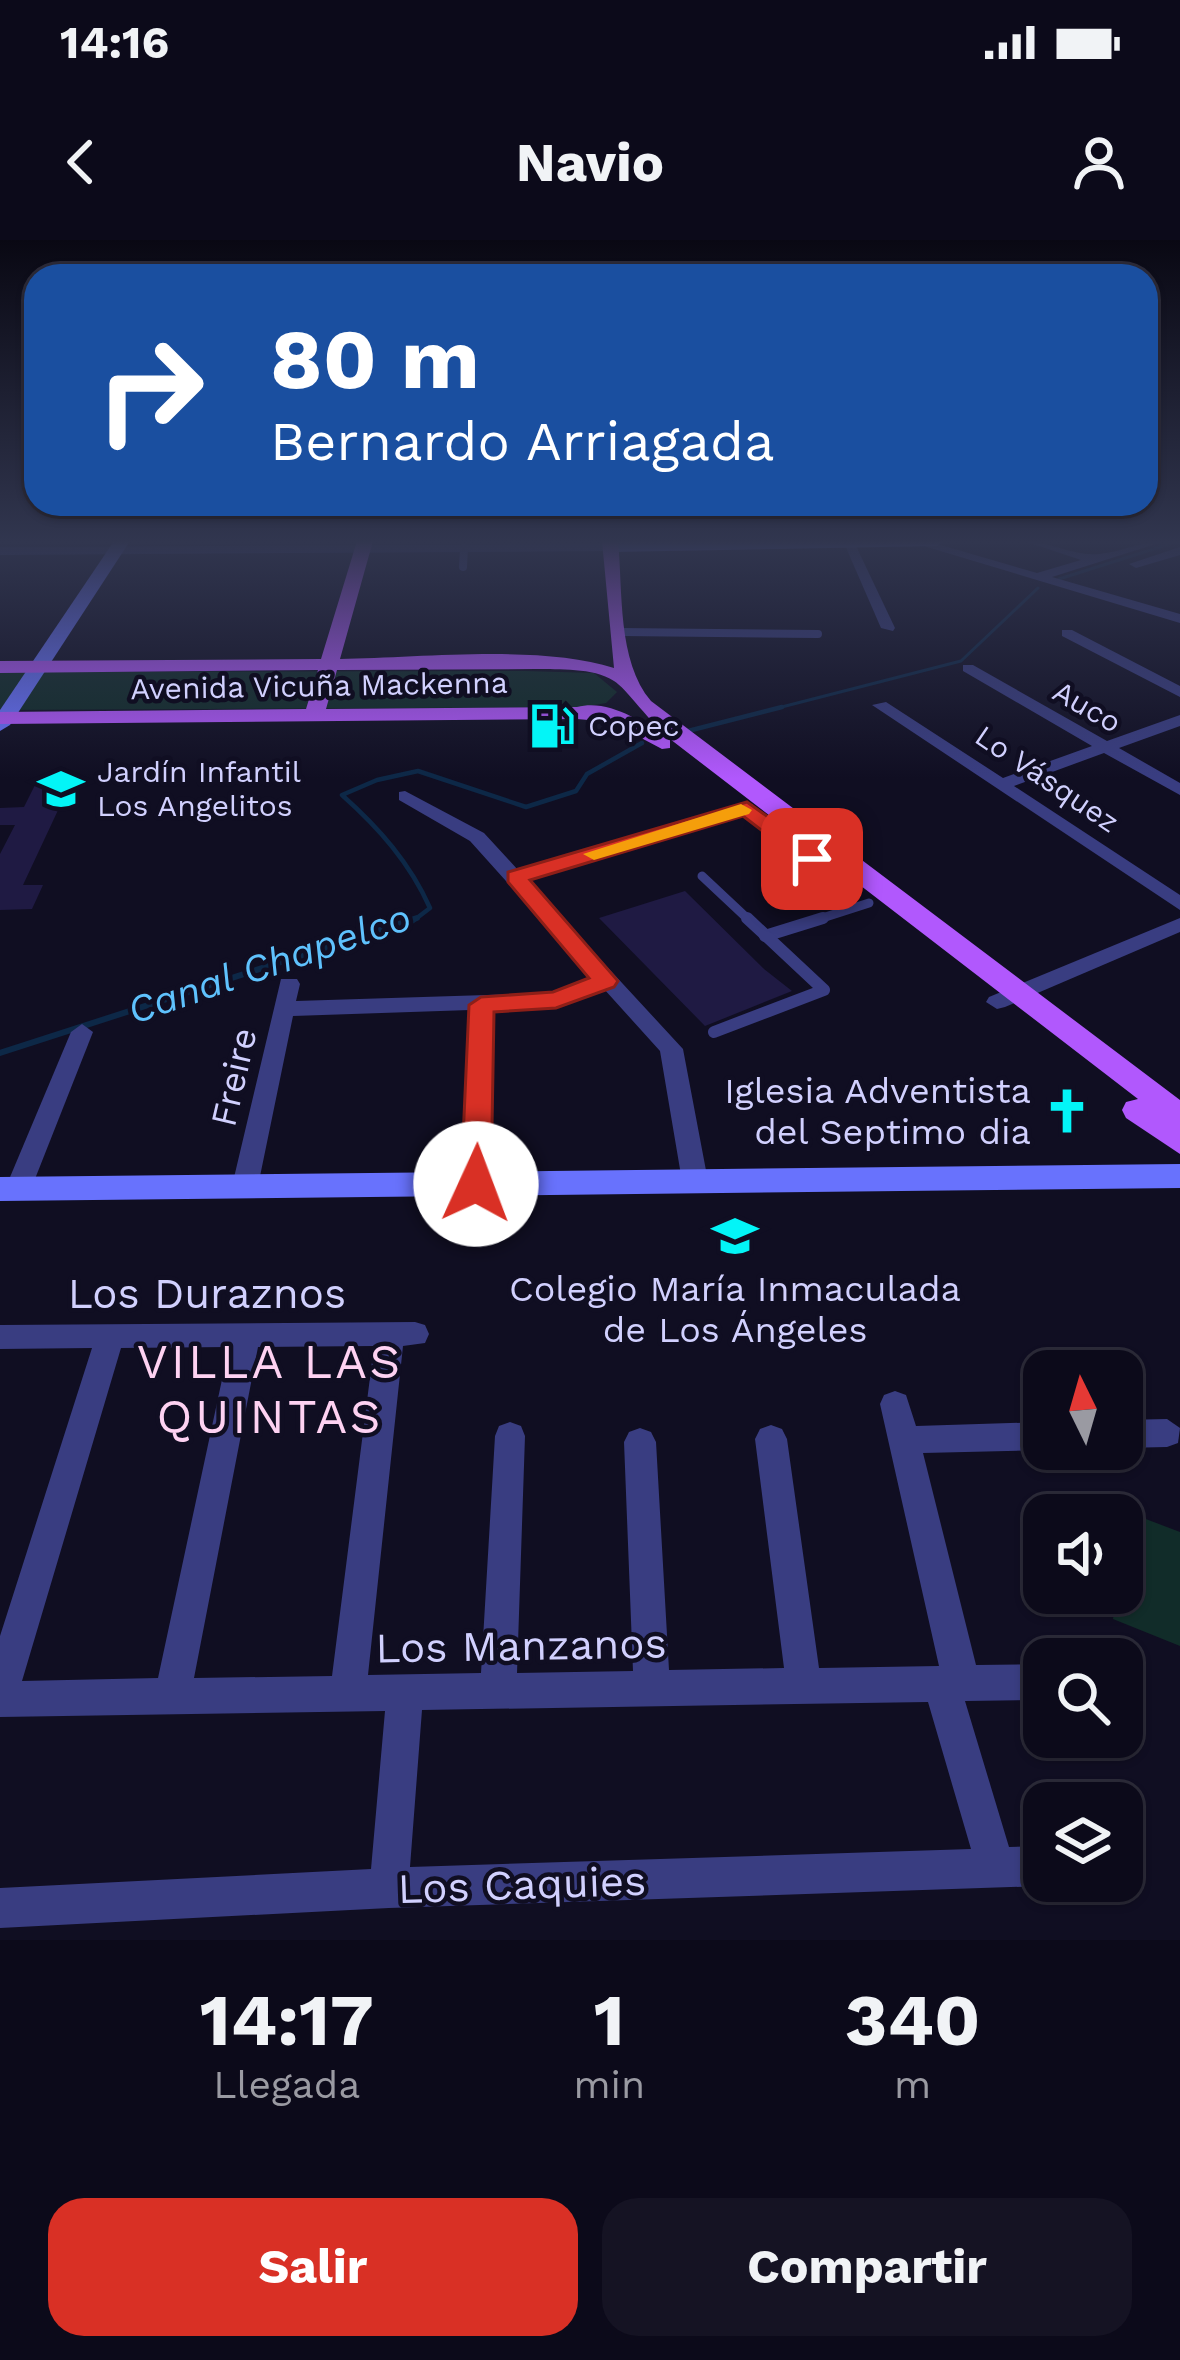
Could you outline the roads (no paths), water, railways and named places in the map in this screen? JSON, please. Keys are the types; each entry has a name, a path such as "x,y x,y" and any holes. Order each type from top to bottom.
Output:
{"main road":[{"path":"314,716 342,620"},
{"path":"620,620 630,684 664,725 1008,997 1180,1143"},
{"name":"Avenida Vicuña Mackenna","path":"0,667 572,665 630,684 610,704 577,713 2,721"},
{"path":"577,713 616,716 639,725 869,902 1180,1116"}],"street":[{"path":"2,721 68,620"},
{"path":"884,620 888,628"},
{"path":"1066,633 1180,692"},
{"name":"Auco","path":"968,668 1180,790"},
{"name":"Lo Vásquez","path":"880,705 1180,904"},
{"path":"1001,785 1180,720"},
{"path":"405,796 477,837 671,1049 695,1181"},
{"path":"516,877 747,808"},
{"path":"1008,997 1180,924"},
{"path":"476,1184 481,1005 556,1000 605,981"},
{"name":"Freire","path":"245,1186 288,996 481,1005"},
{"path":"82,1032 9,1189 1180,1176"},
{"name":"Los Duraznos","path":"0,1337 403,1334 349,1693"},
{"path":"172,1696 246,1335"},
{"path":"0,1696 110,1336"},
{"path":"895,1404 952,1683 996,1868"},
{"path":"1143,1434 1167,1433"},
{"path":"498,1690 510,1436"},
{"path":"903,1440 1023,1437"},
{"path":"770,1438 804,1686"},
{"path":"640,1442 652,1688"},
{"name":"Los Manzanos","path":"0,1696 1023,1682"},
{"path":"389,1888 405,1692"},
{"name":"Los Caquies","path":"0,1908 389,1888 1023,1867"}],"lane":[{"path":"621,632 818,634"},
{"path":"702,877 824,990 714,1032"},
{"path":"765,936 869,902"}],"waterway":[{"name":"Canal Chapelco","path":"770,710 961,661 1004,620"},
{"name":"Canal Chapelco","path":"684,732 782,707"},
{"name":"Canal Chapelco","path":"417,918 430,908 413,876 369,820 342,795 377,780 418,771 526,807 576,791 587,774 642,743"},
{"name":"Canal Chapelco","path":"0,1053 417,918"},
{"name":"Canal Chapelco","path":"413,921 417,918"}],"place":[{"name":"Copec","path":"552,726"},
{"name":"Jardín Infantil Los Angelitos","path":"61,789"},
{"name":"Iglesia Adventista del Septimo dia","path":"1067,1111"},
{"name":"Colegio María Inmaculada de Los Ángeles","path":"735,1236"}],"district":[{"name":"VILLA LAS QUINTAS","path":"270,1388"}]}
